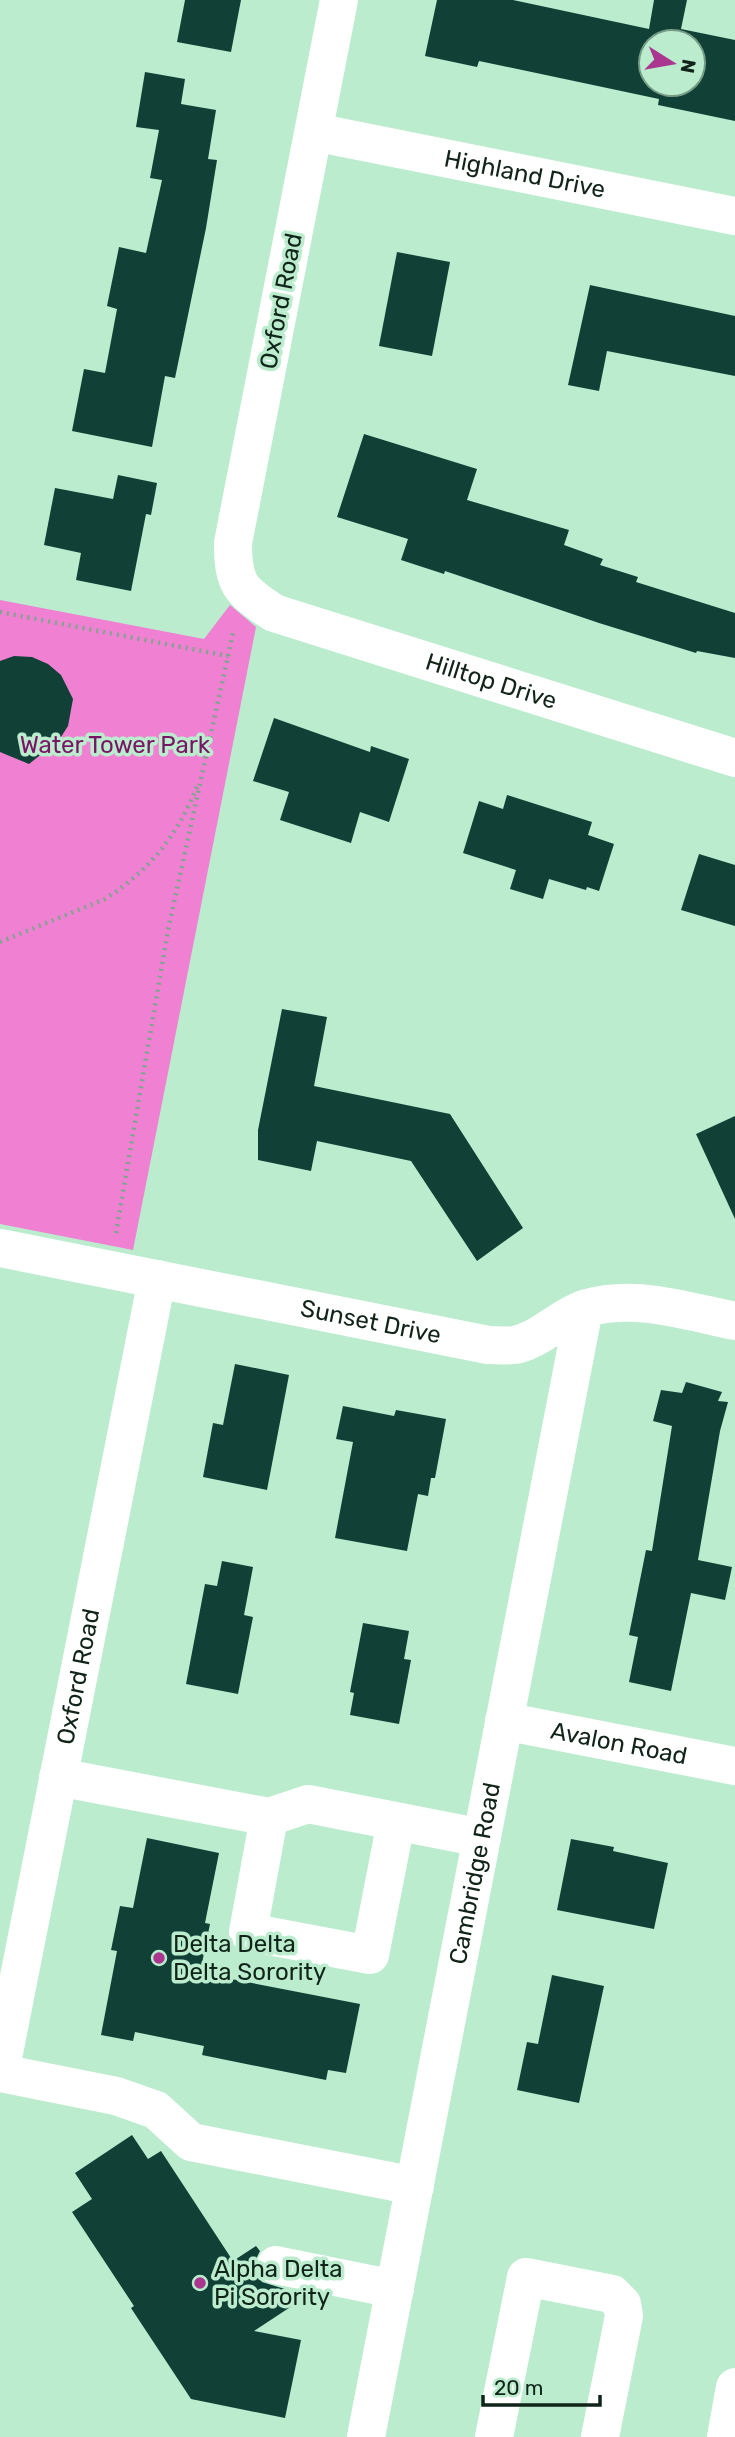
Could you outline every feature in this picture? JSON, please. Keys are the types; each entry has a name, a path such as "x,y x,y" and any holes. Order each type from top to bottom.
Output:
{"street":[{"name":"Oxford Road","path":"250,597 240,587 233,568 233,543 339,0"},
{"name":"Highland Drive","path":"314,132 735,216"},
{"name":"Hilltop Drive","path":"250,597 274,613 735,758"},
{"name":"Sunset Drive","path":"0,1248 488,1345 514,1345 532,1339 584,1309 631,1301 735,1321"},
{"name":"Oxford Road","path":"0,2073 157,1279"},
{"name":"Cambridge Road","path":"366,2437 584,1309"},
{"name":"Avalon Road","path":"504,1721 735,1766"},
{"path":"58,1777 269,1817 308,1804 482,1838"},
{"path":"269,1817 248,1932 370,1955 396,1822"},
{"path":"0,2073 116,2096 156,2110 191,2142 415,2186"},
{"path":"276,2265 395,2288"},
{"path":"494,2437 526,2277 612,2294 622,2304 624,2316 600,2437"},
{"path":"726,2437 735,2387"}],"path":[{"path":"0,612 228,656"},
{"path":"114,1243 168,930 234,631"},
{"path":"0,942 105,899 120,890 150,863 174,834 202,776"}],"green space":[{"name":"Water Tower Park","path":"0,600 204,639 230,605 256,627 133,1250 0,1224"}],"building":[{"path":"185,0 241,0 231,52 177,42"},
{"path":"437,0 513,0 644,28 637,28 637,94 479,61 477,67 425,56"},
{"path":"654,0 687,0 681,28 649,28"},
{"path":"707,34 735,40 735,121 658,105 659,99 654,98 707,98"},
{"path":"145,72 185,79 181,104 216,110 208,159 217,160 175,378 165,376 152,447 72,431 84,369 105,373 117,309 107,306 119,247 146,253 162,180 150,178 159,130 136,127"},
{"path":"397,252 450,262 432,356 379,346"},
{"path":"590,285 735,316 735,376 607,351 599,391 568,385"},
{"path":"364,434 477,469 467,500 569,530 564,545 603,559 600,565 638,577 636,582 735,613 735,658 697,651 696,653 445,571 444,574 401,560 408,539 337,517"},
{"path":"118,475 157,483 151,515 146,514 131,591 76,580 81,553 44,545 55,488 113,499"},
{"path":"14,656 32,657 48,664 61,675 73,699 68,726 59,740 29,764 0,752 0,661"},
{"path":"274,718 370,752 371,746 409,759 389,822 360,812 351,843 280,820 289,792 253,781"},
{"path":"507,795 592,822 588,835 614,844 599,891 549,879 543,899 510,889 516,870 463,853 479,801 503,809"},
{"path":"699,854 735,865 735,926 681,910"},
{"path":"282,1009 327,1017 314,1086 450,1114 523,1228 477,1261 411,1161 317,1141 311,1171 258,1160 258,1130"},
{"path":"735,1116 735,1219 696,1134"},
{"path":"235,1364 289,1375 267,1490 203,1477 213,1423 223,1425"},
{"path":"686,1382 722,1392 718,1401 728,1402 720,1431 698,1560 732,1567 725,1600 691,1593 671,1691 629,1682 638,1637 629,1635 646,1550 652,1551 672,1426 653,1421 661,1390 682,1393"},
{"path":"343,1406 394,1416 396,1410 446,1419 435,1478 431,1478 428,1496 418,1494 407,1551 335,1538 353,1442 336,1439"},
{"path":"222,1561 253,1567 244,1615 253,1617 238,1694 186,1684 205,1584 217,1586"},
{"path":"363,1623 409,1631 404,1659 411,1660 399,1724 350,1715 354,1693 350,1692"},
{"name":"Delta Delta Delta Sorority","path":"147,1838 219,1853 205,1923 210,1924 200,1973 360,2004 346,2073 328,2070 326,2080 202,2055 204,2046 135,2032 133,2041 101,2035 117,1951 111,1950 120,1906 133,1908"},
{"path":"571,1839 614,1847 613,1851 668,1863 654,1929 557,1910"},
{"path":"552,1975 604,1986 579,2103 517,2090 527,2042 538,2044"},
{"name":"Alpha Delta Pi Sorority","path":"132,2135 148,2159 161,2151 233,2261 256,2246 260,2251 255,2261 256,2273 262,2282 285,2289 295,2304 254,2331 301,2340 285,2418 191,2399 72,2212 92,2199 75,2173"}],"place":[{"name":"Delta Delta Delta Sorority","path":"159,1958"},
{"name":"Alpha Delta Pi Sorority","path":"200,2283"}]}
